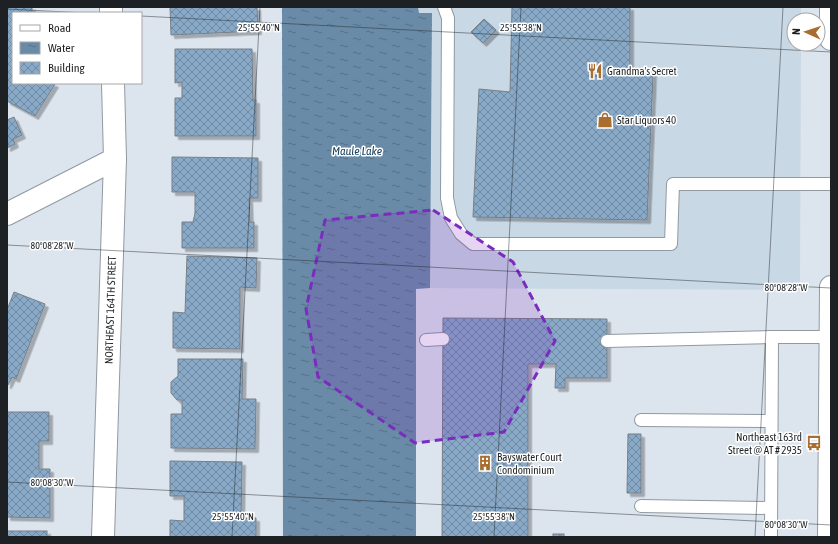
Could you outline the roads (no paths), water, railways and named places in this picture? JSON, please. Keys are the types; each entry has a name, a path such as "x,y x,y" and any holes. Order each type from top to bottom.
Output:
{"street":[{"path":"831,7 831,39"},
{"name":"NORTHEAST 164TH STREET","path":"103,537 115,159 113,84"},
{"path":"7,214 115,159"},
{"path":"829,537 831,287"}],"lane":[{"path":"444,7 448,18 447,198 451,218 461,234 473,244 671,244 673,184 831,184"},
{"path":"770,537 772,337"},
{"path":"607,341 830,337"},
{"path":"426,340 443,339"},
{"path":"641,420 771,421"},
{"path":"641,506 771,508"}],"water":[{"name":"Maule Lake","path":"282,7 418,7 419,13 432,13 430,288 416,289 416,537 283,537"}],"place":[{"name":"Grandma's Secret","path":"595,71"},
{"name":"Star Liquors 40","path":"605,120"},
{"name":"Northeast 163rd Street @ AT # 2935","path":"814,443"},
{"name":"Bayswater Court Condominium","path":"485,463"}]}
